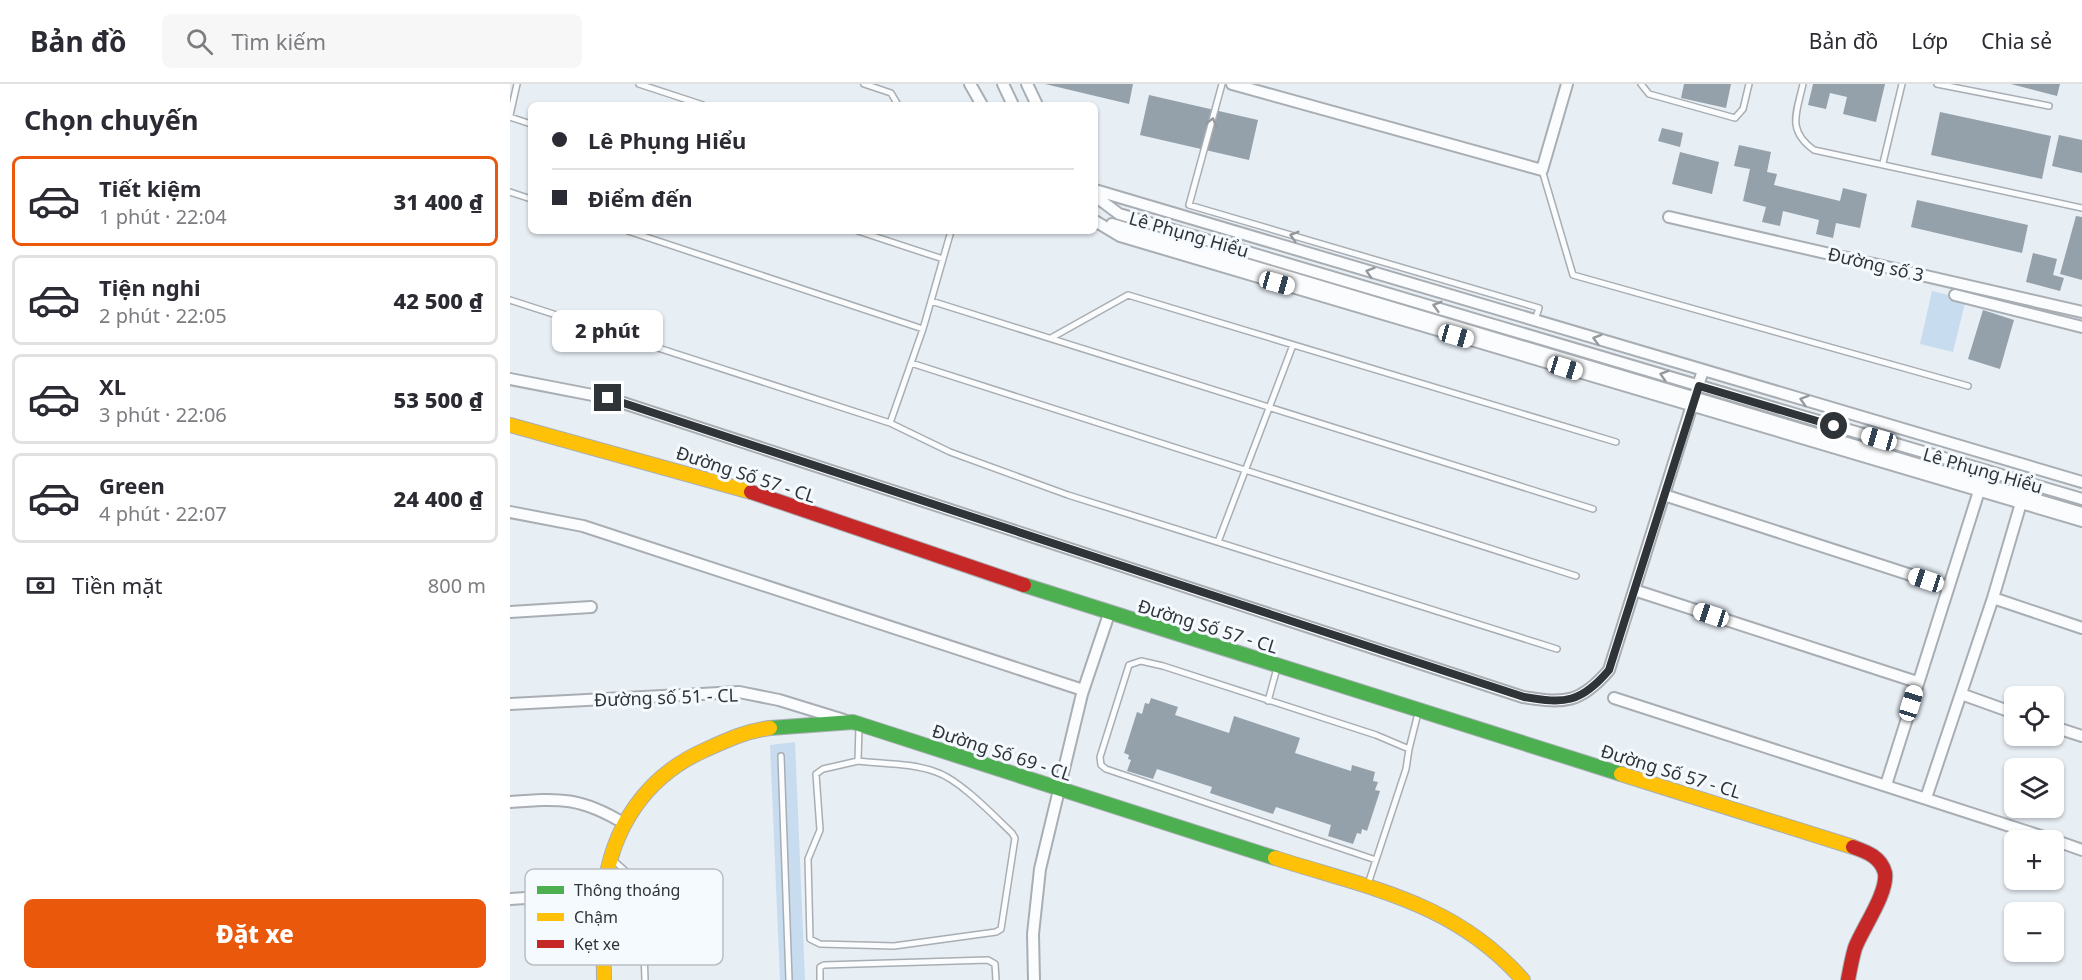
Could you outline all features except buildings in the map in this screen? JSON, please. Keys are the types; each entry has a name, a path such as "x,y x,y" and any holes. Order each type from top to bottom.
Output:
{"street":[{"path":"970,84 980,102"},
{"path":"1004,84 1012,102"},
{"path":"1027,84 1036,102"},
{"path":"1233,84 1542,170 1567,84"},
{"name":"Lê Phụng Hiểu","path":"1098,191 2082,482"},
{"name":"Lê Phụng Hiểu","path":"1098,198 1119,214 1530,333 1699,386 2082,499"},
{"name":"Đường số 3","path":"1669,217 2082,312"},
{"name":"Lê Phụng Hiểu","path":"1098,221 1120,236 2082,513"},
{"path":"1955,296 2082,327"},
{"path":"1524,352 1534,320"},
{"path":"510,379 608,398 1524,697 1553,702 1574,700 1595,686 1609,670 1703,370"},
{"name":"Lê Phụng Hiểu","path":"1693,402 2082,521"},
{"name":"Đường Số 57 - CL","path":"510,425 526,427 735,487 1109,614 1868,852 1878,860 1885,874 1881,894 1856,948 1848,980"},
{"path":"1887,785 1917,682 1979,490"},
{"path":"1664,495 1948,587"},
{"path":"1926,798 1993,598 2021,503"},
{"path":"510,512 560,520 593,529 1083,690"},
{"path":"1634,590 1917,682"},
{"path":"1993,598 2082,628"},
{"path":"510,612 591,607"},
{"path":"1034,980 1033,934 1040,868 1083,690 1109,614"},
{"name":"Đường số 51 - CL","path":"510,704 739,692 779,700 856,723"},
{"path":"1961,694 2004,709"},
{"path":"1614,698 2023,830"},
{"name":"Đường Số 69 - CL","path":"609,869 625,824 637,801 678,762 747,731 856,723 1058,790 1422,904 1467,926 1501,953 1523,980"},
{"path":"2064,730 2082,736"},
{"path":"510,802 560,798 603,811 625,824"},
{"path":"2064,844 2082,850"},
{"path":"510,899 525,898"}],"lane":[{"path":"517,84 510,116 528,123"},
{"path":"639,84 694,102"},
{"path":"864,84 891,93 896,102"},
{"path":"1222,84 1189,205 1539,308 1534,320"},
{"path":"1641,84 1649,94 1735,118 1743,109 1749,84"},
{"path":"1803,84 1795,124 1804,142 1815,150 2082,208"},
{"path":"1883,163 1902,84"},
{"path":"1937,84 2049,106"},
{"path":"1542,170 1573,275 1968,386"},
{"path":"510,192 528,197"},
{"path":"637,234 923,329"},
{"path":"867,234 943,259"},
{"path":"890,423 923,329 950,234"},
{"path":"1051,338 1128,295 1616,442"},
{"path":"510,300 890,423 950,452 1068,495 1557,650"},
{"path":"931,301 1593,509"},
{"path":"1218,542 1293,345"},
{"path":"911,363 1576,576"},
{"path":"1376,860 1106,769 1101,765 1100,757 1120,690 1129,665 1134,661 1163,666 1376,735 1408,749"},
{"path":"1268,701 1278,666"},
{"path":"1367,887 1406,769 1408,749 1419,711"},
{"path":"856,723 858,761"},
{"path":"781,756 789,980"},
{"path":"858,761 938,772 951,779 1012,833 1015,838 1004,923 1000,929 996,932 960,938 894,946 820,944 810,939 808,859 820,830 816,774 822,769 858,761"},
{"path":"611,858 623,869"},
{"path":"820,980 820,967 824,965 988,960 995,964 996,980"},
{"path":"644,965 645,980"}],"shaded area":[{"path":"1932,291 1966,299 1953,352 1920,344"},
{"path":"795,742 805,980 780,980 770,745"}],"traffic: fast":[{"path":"1024,585 1621,774"},
{"path":"770,728 853,722 1275,858"}],"traffic: slow":[{"path":"510,425 751,492"},
{"path":"608,869 623,826 635,807 665,774 705,750 737,736 770,728"},
{"path":"1621,774 1853,847"},
{"path":"1275,858 1377,889 1439,915 1469,932 1497,954 1523,980"},
{"path":"604,965 604,980"}],"traffic: jam":[{"path":"751,492 1024,585"},
{"path":"1848,980 1855,948 1879,901 1885,881 1883,867 1877,859 1853,847"}],"route":[{"path":"608,398 1524,697 1553,702 1574,700 1595,686 1609,670 1699,386 1834,426"}]}
